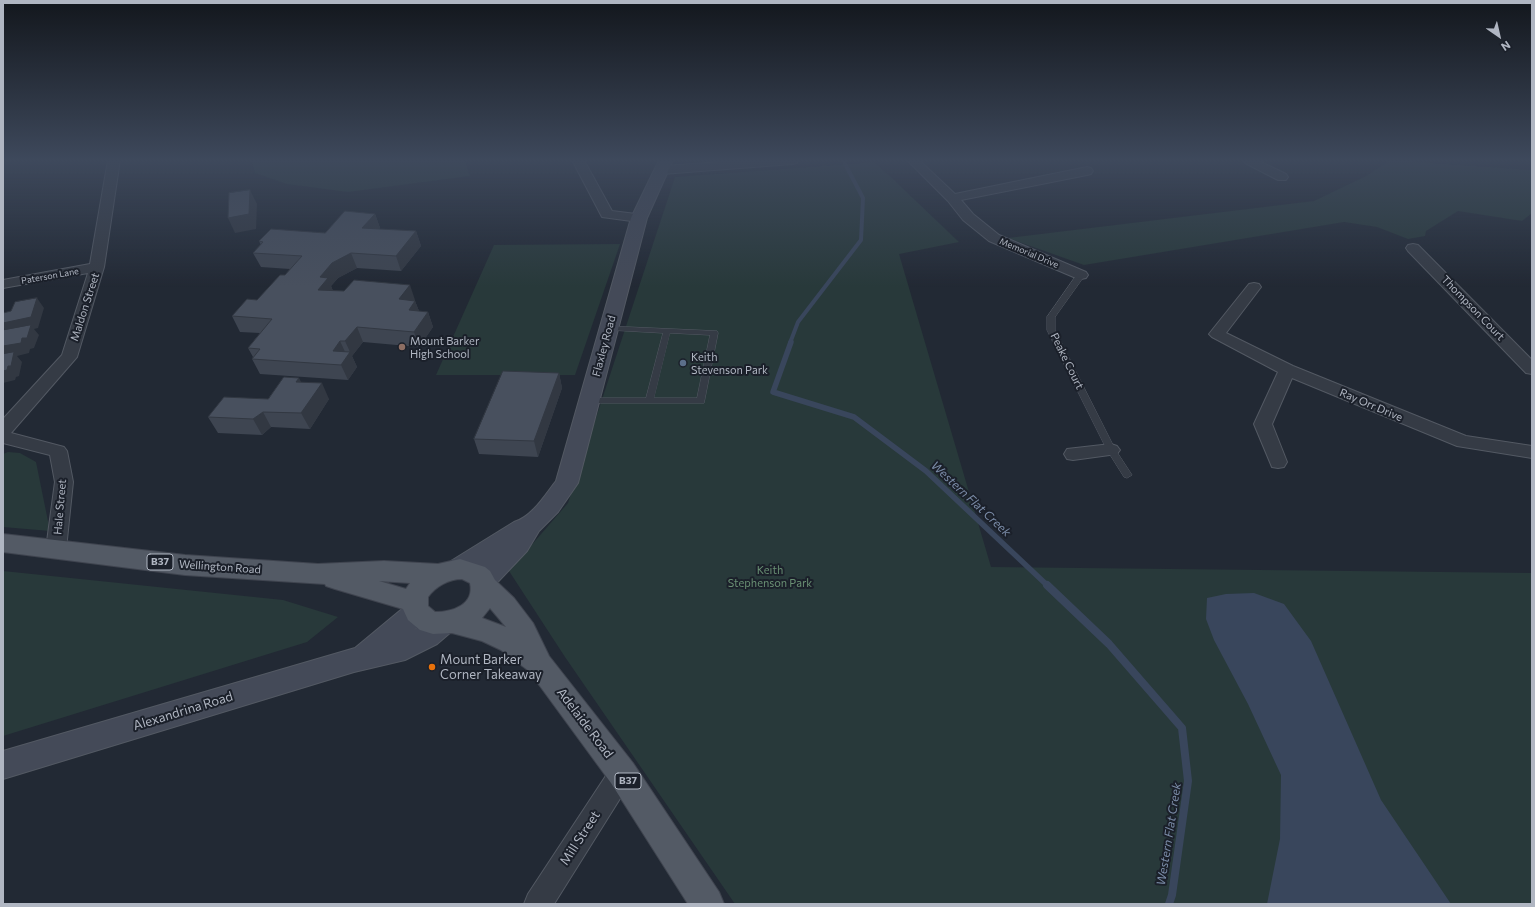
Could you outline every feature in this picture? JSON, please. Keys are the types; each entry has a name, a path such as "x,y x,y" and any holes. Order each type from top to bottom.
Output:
{"main road":[{"name":"Flaxley Road","path":"449,571 531,524 550,506 567,484 639,218 646,202"},
{"name":"Flaxley Road","path":"484,584 518,544 531,524"},
{"name":"Wellington Road","path":"3,543 185,565 318,574 384,571 449,571"},
{"name":"B37","path":"449,571 477,574 484,584"},
{"path":"416,607 417,593 422,586 449,571"},
{"name":"Wellington Road","path":"318,574 416,607"},
{"path":"448,623 466,617 476,608 483,597 484,584"},
{"name":"Adelaide Road","path":"484,584 505,606 524,631 539,664 622,773 707,904"},
{"name":"B37","path":"416,607 427,621 448,623"},
{"name":"Alexandrina Road","path":"363,658 382,639 403,625 416,607"},
{"name":"Adelaide Road","path":"448,623 486,631 509,641 539,664"},
{"name":"Alexandrina Road","path":"3,765 363,658 405,648 448,623"}],"street":[{"name":"Maldon Street","path":"3,430 69,357 97,267 107,202"},
{"path":"601,202 607,214 639,218"},
{"name":"Memorial Drive","path":"955,202 968,218 994,238 1081,275"},
{"name":"Thompson Court","path":"1413,248 1532,369"},
{"name":"Paterson Lane","path":"3,284 97,267"},
{"name":"Ray Orr Drive","path":"1254,287 1217,334 1287,370 1463,442 1532,452"},
{"path":"1278,462 1263,424 1287,370"},
{"name":"Hale Street","path":"3,437 58,451 64,482 56,549"},
{"path":"1073,454 1111,450"},
{"name":"Mill Street","path":"538,904 622,773"}],"lane":[{"name":"Peake Court","path":"1081,275 1051,317 1051,330 1111,450 1127,475"},
{"path":"589,401 701,401 714,333 609,328"},
{"path":"650,401 667,331"}],"green space":[{"name":"Keith Stephenson Park","path":"667,202 917,202 959,242 899,254 991,567 1532,573 1532,904 735,904 565,657 509,571 568,503"},
{"path":"1303,202 1532,202 1532,213 1522,221 1458,211 1426,231 1425,236 1408,239 1377,227 1344,222 1084,265 1008,238"},
{"path":"620,244 575,375 436,375 494,245"},
{"path":"8,452 20,453 36,462 50,531 3,527 3,454"},
{"path":"3,571 283,600 338,617 307,642 3,736"}],"water":[{"path":"1254,593 1284,604 1311,641 1381,800 1451,904 1267,904 1280,839 1281,775 1248,704 1214,640 1206,619 1207,598 1226,594"}],"building":[{"path":"229,202 249,202 249,214 228,218"},
{"path":"345,211 375,214 362,228 416,231 396,256 351,253 332,263 320,277 328,278 318,290 344,291 354,280 410,285 399,299 415,301 409,310 428,312 414,332 357,327 345,341 340,341 333,351 350,352 341,365 252,359 260,349 248,348 272,319 232,316 247,299 257,300 280,275 285,275 302,256 253,253 263,242 259,241 271,229 325,233"},
{"path":"37,298 31,317 3,323 3,313 11,311 15,302"},
{"path":"31,325 27,338 22,338 21,343 3,346 4,330"},
{"path":"14,352 11,366 8,366 7,370 3,371 3,354"},
{"path":"503,371 559,373 534,441 474,439"},
{"path":"284,377 299,378 296,382 322,383 301,413 263,412 253,419 208,417 224,397 268,399"}],"waterway":[{"name":"Western Flat Creek","path":"790,343 798,322 861,240 863,202"},
{"name":"Western Flat Creek","path":"791,342 773,392 854,417 926,471 1048,586"},
{"name":"Western Flat Creek","path":"1047,585 1109,644 1182,728 1188,781 1172,895 1169,904"}],"place":[{"name":"Mount Barker High School","path":"402,347"},
{"name":"Keith Stevenson Park","path":"683,363"},
{"name":"Mount Barker Corner Takeaway","path":"432,667"}]}
